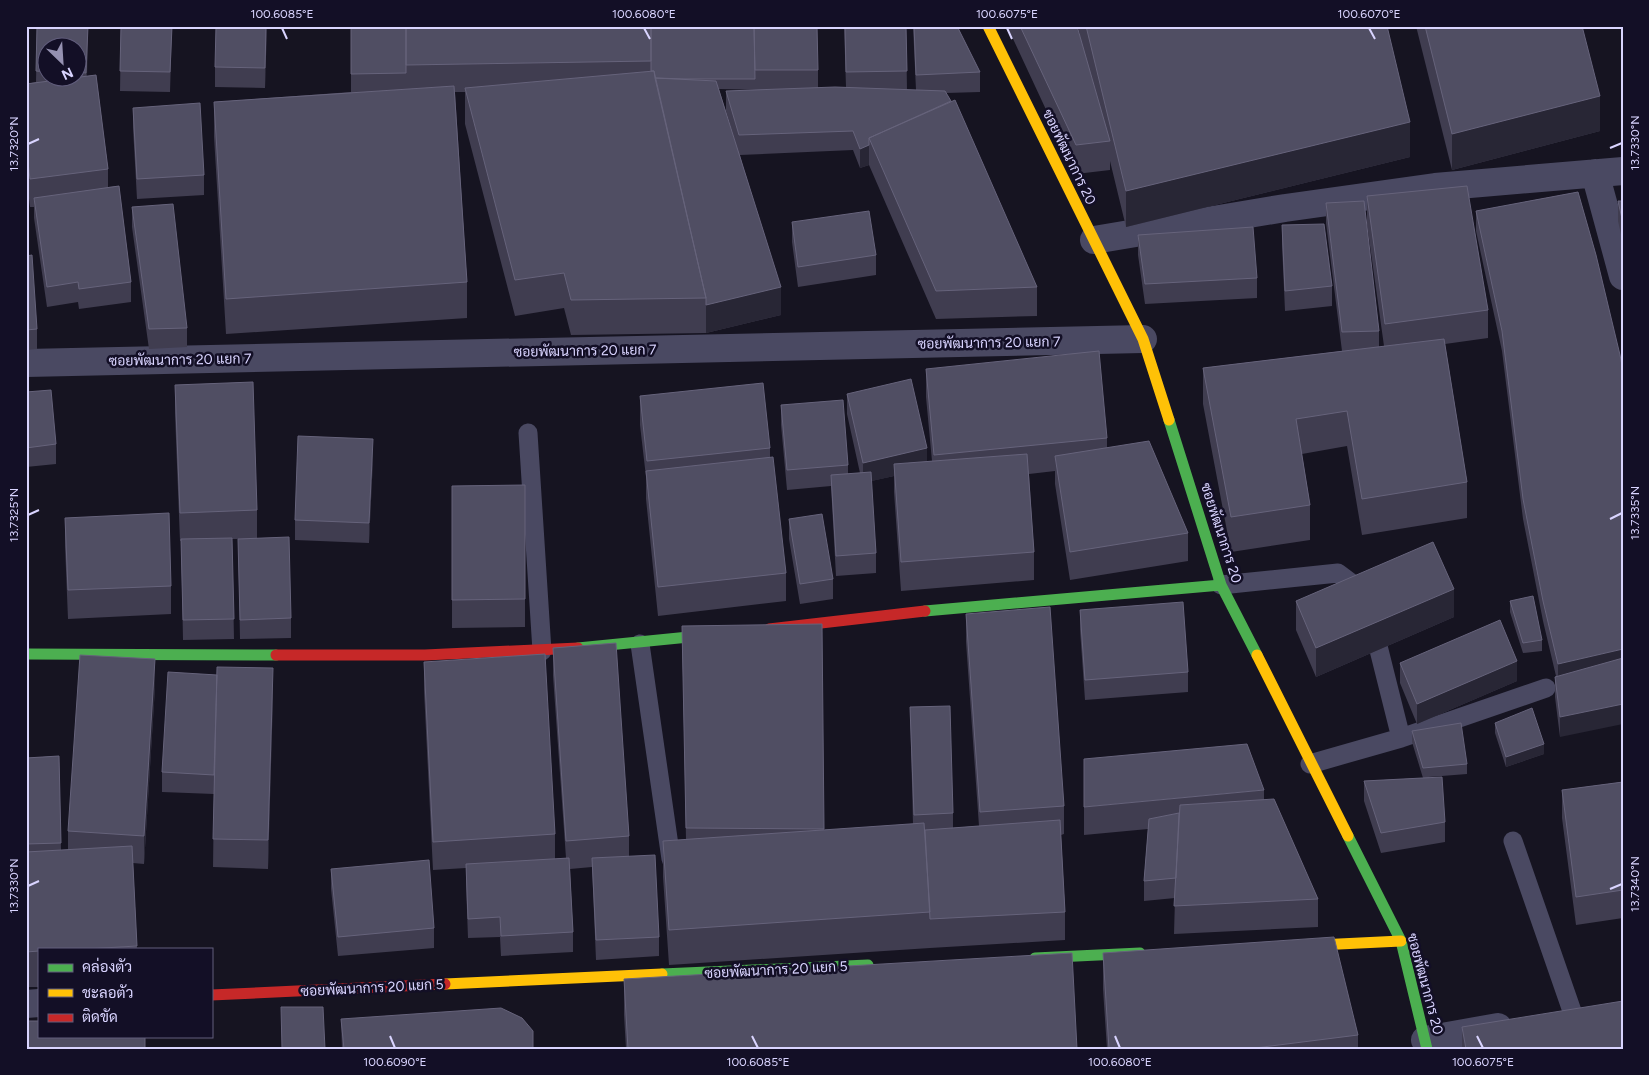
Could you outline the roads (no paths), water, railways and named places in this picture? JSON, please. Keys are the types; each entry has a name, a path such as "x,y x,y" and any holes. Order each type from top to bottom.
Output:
{"street":[{"name":"ซอยพัฒนาการ 20","path":"988,26 1143,339 1221,585 1401,941 1426,1044"},
{"path":"1094,240 1285,208 1426,189 1623,171"},
{"path":"1595,173 1623,276"},
{"name":"ซอยพัฒนาการ 20 แยก 7","path":"26,363 1143,339"},
{"path":"758,630 885,615 1221,585"},
{"path":"26,654 424,655 542,651 640,644 728,633"},
{"path":"1282,946 1401,941"},
{"path":"1024,958 1153,952"},
{"name":"ซอยพัฒนาการ 20 แยก 5","path":"212,995 876,965"},
{"path":"1426,1044 1585,1012"}],"lane":[{"path":"528,433 542,651"},
{"path":"1221,585 1338,573 1358,588 1370,617 1401,738"},
{"path":"640,644 670,859"},
{"path":"1310,764 1401,738 1546,688"},
{"path":"1513,841 1585,1012"}]}
